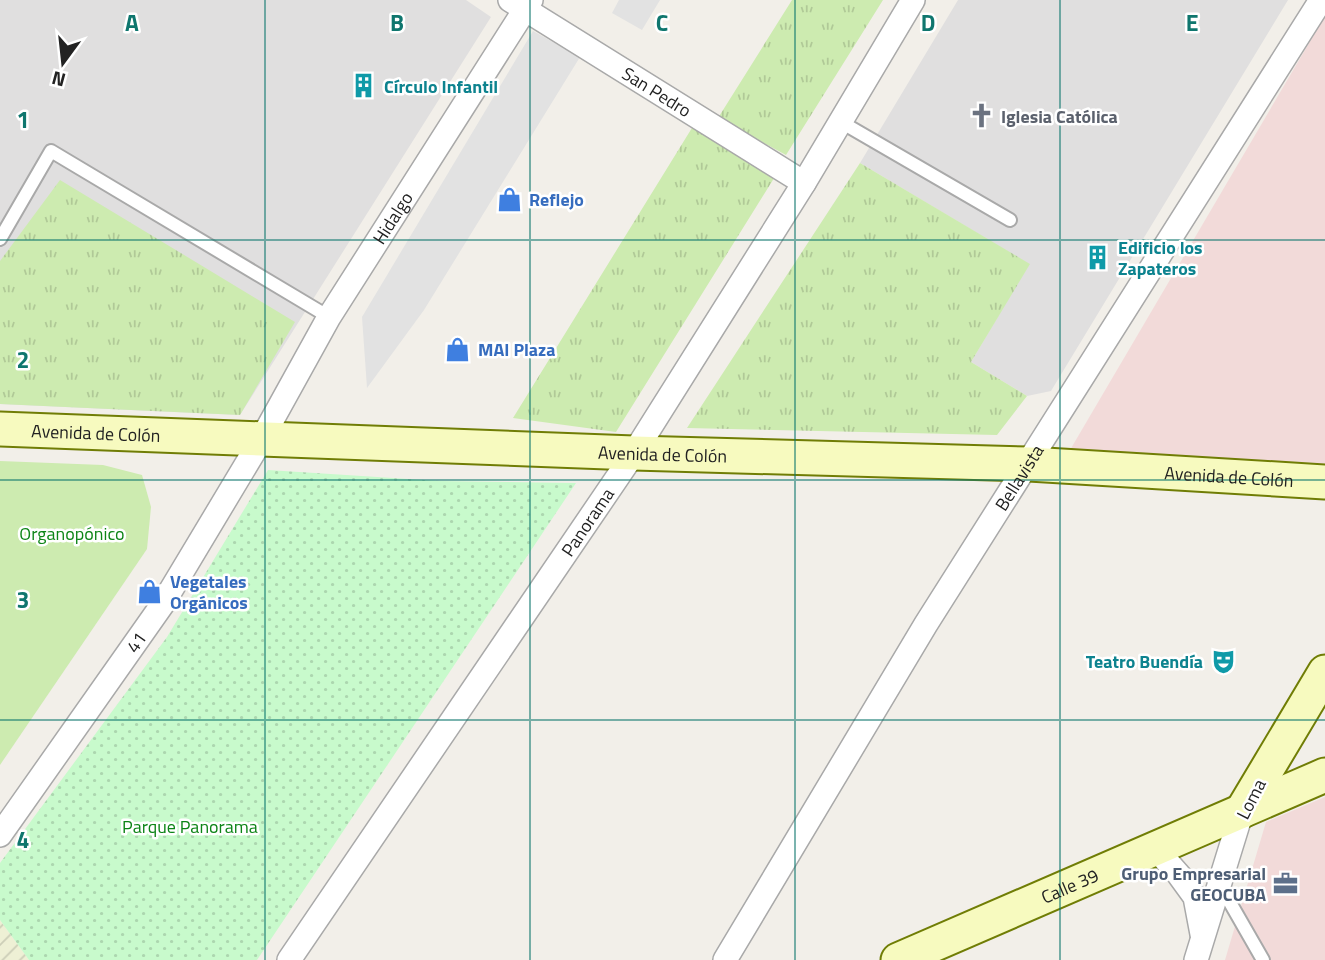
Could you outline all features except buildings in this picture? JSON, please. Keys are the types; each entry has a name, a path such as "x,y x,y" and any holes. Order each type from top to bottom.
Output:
{"main road":[{"name":"Avenida de Colón","path":"0,429 634,453 1029,464 1325,482"},
{"name":"Loma","path":"1242,811 1324,676"},
{"name":"Calle 39","path":"898,960 1325,775"}],"street":[{"name":"Panorama","path":"289,960 634,453 804,183 913,0"},
{"name":"Bellavista","path":"725,960 926,624 1321,0"},
{"name":"San Pedro","path":"522,3 804,183"},
{"name":"Hidalgo","path":"261,440 329,317 522,3"},
{"name":"41","path":"0,835 162,605 261,440"},
{"name":"Loma","path":"1196,960 1242,811"},
{"name":"Loma","path":"1156,849 1195,897 1202,937"}],"lane":[{"path":"841,122 1010,220"},
{"path":"0,239 51,150 329,317"},
{"path":"1220,884 1263,960"}],"shaded area":[{"path":"0,0 466,0 491,17 240,415 0,404"},
{"path":"619,0 660,0 642,30 612,13"},
{"path":"958,0 1288,0 1051,391 1027,396 971,362 1029,264 860,163"},
{"path":"1325,16 1325,467 1070,450"},
{"path":"533,31 580,57 424,310 367,388 362,317"},
{"name":"Grupo Empresarial GEOCUBA","path":"1325,797 1325,960 1225,960 1266,822"}],"green space":[{"path":"792,0 883,0 786,155 718,118"},
{"path":"695,123 776,175 616,432 513,418"},
{"path":"860,163 1030,264 971,362 1027,396 997,435 687,428"},
{"path":"60,180 295,322 240,415 0,404 0,261"},
{"name":"Organopónico","path":"0,461 103,465 142,475 151,507 147,549 0,765"},
{"name":"Parque Panorama","path":"268,470 440,481 576,483 257,960 29,960 0,920 0,863 167,637"},
{"path":"0,920 29,960 0,960"}],"place":[{"name":"Círculo Infantil","path":"364,86"},
{"name":"Iglesia Católica","path":"981,116"},
{"name":"Reflejo","path":"509,199"},
{"name":"Edificio los Zapateros","path":"1098,257"},
{"name":"MAI Plaza","path":"458,349"},
{"name":"Vegetales Orgánicos","path":"150,591"},
{"name":"Teatro Buendía","path":"1223,661"},
{"name":"Grupo Empresarial GEOCUBA","path":"1286,883"}]}
